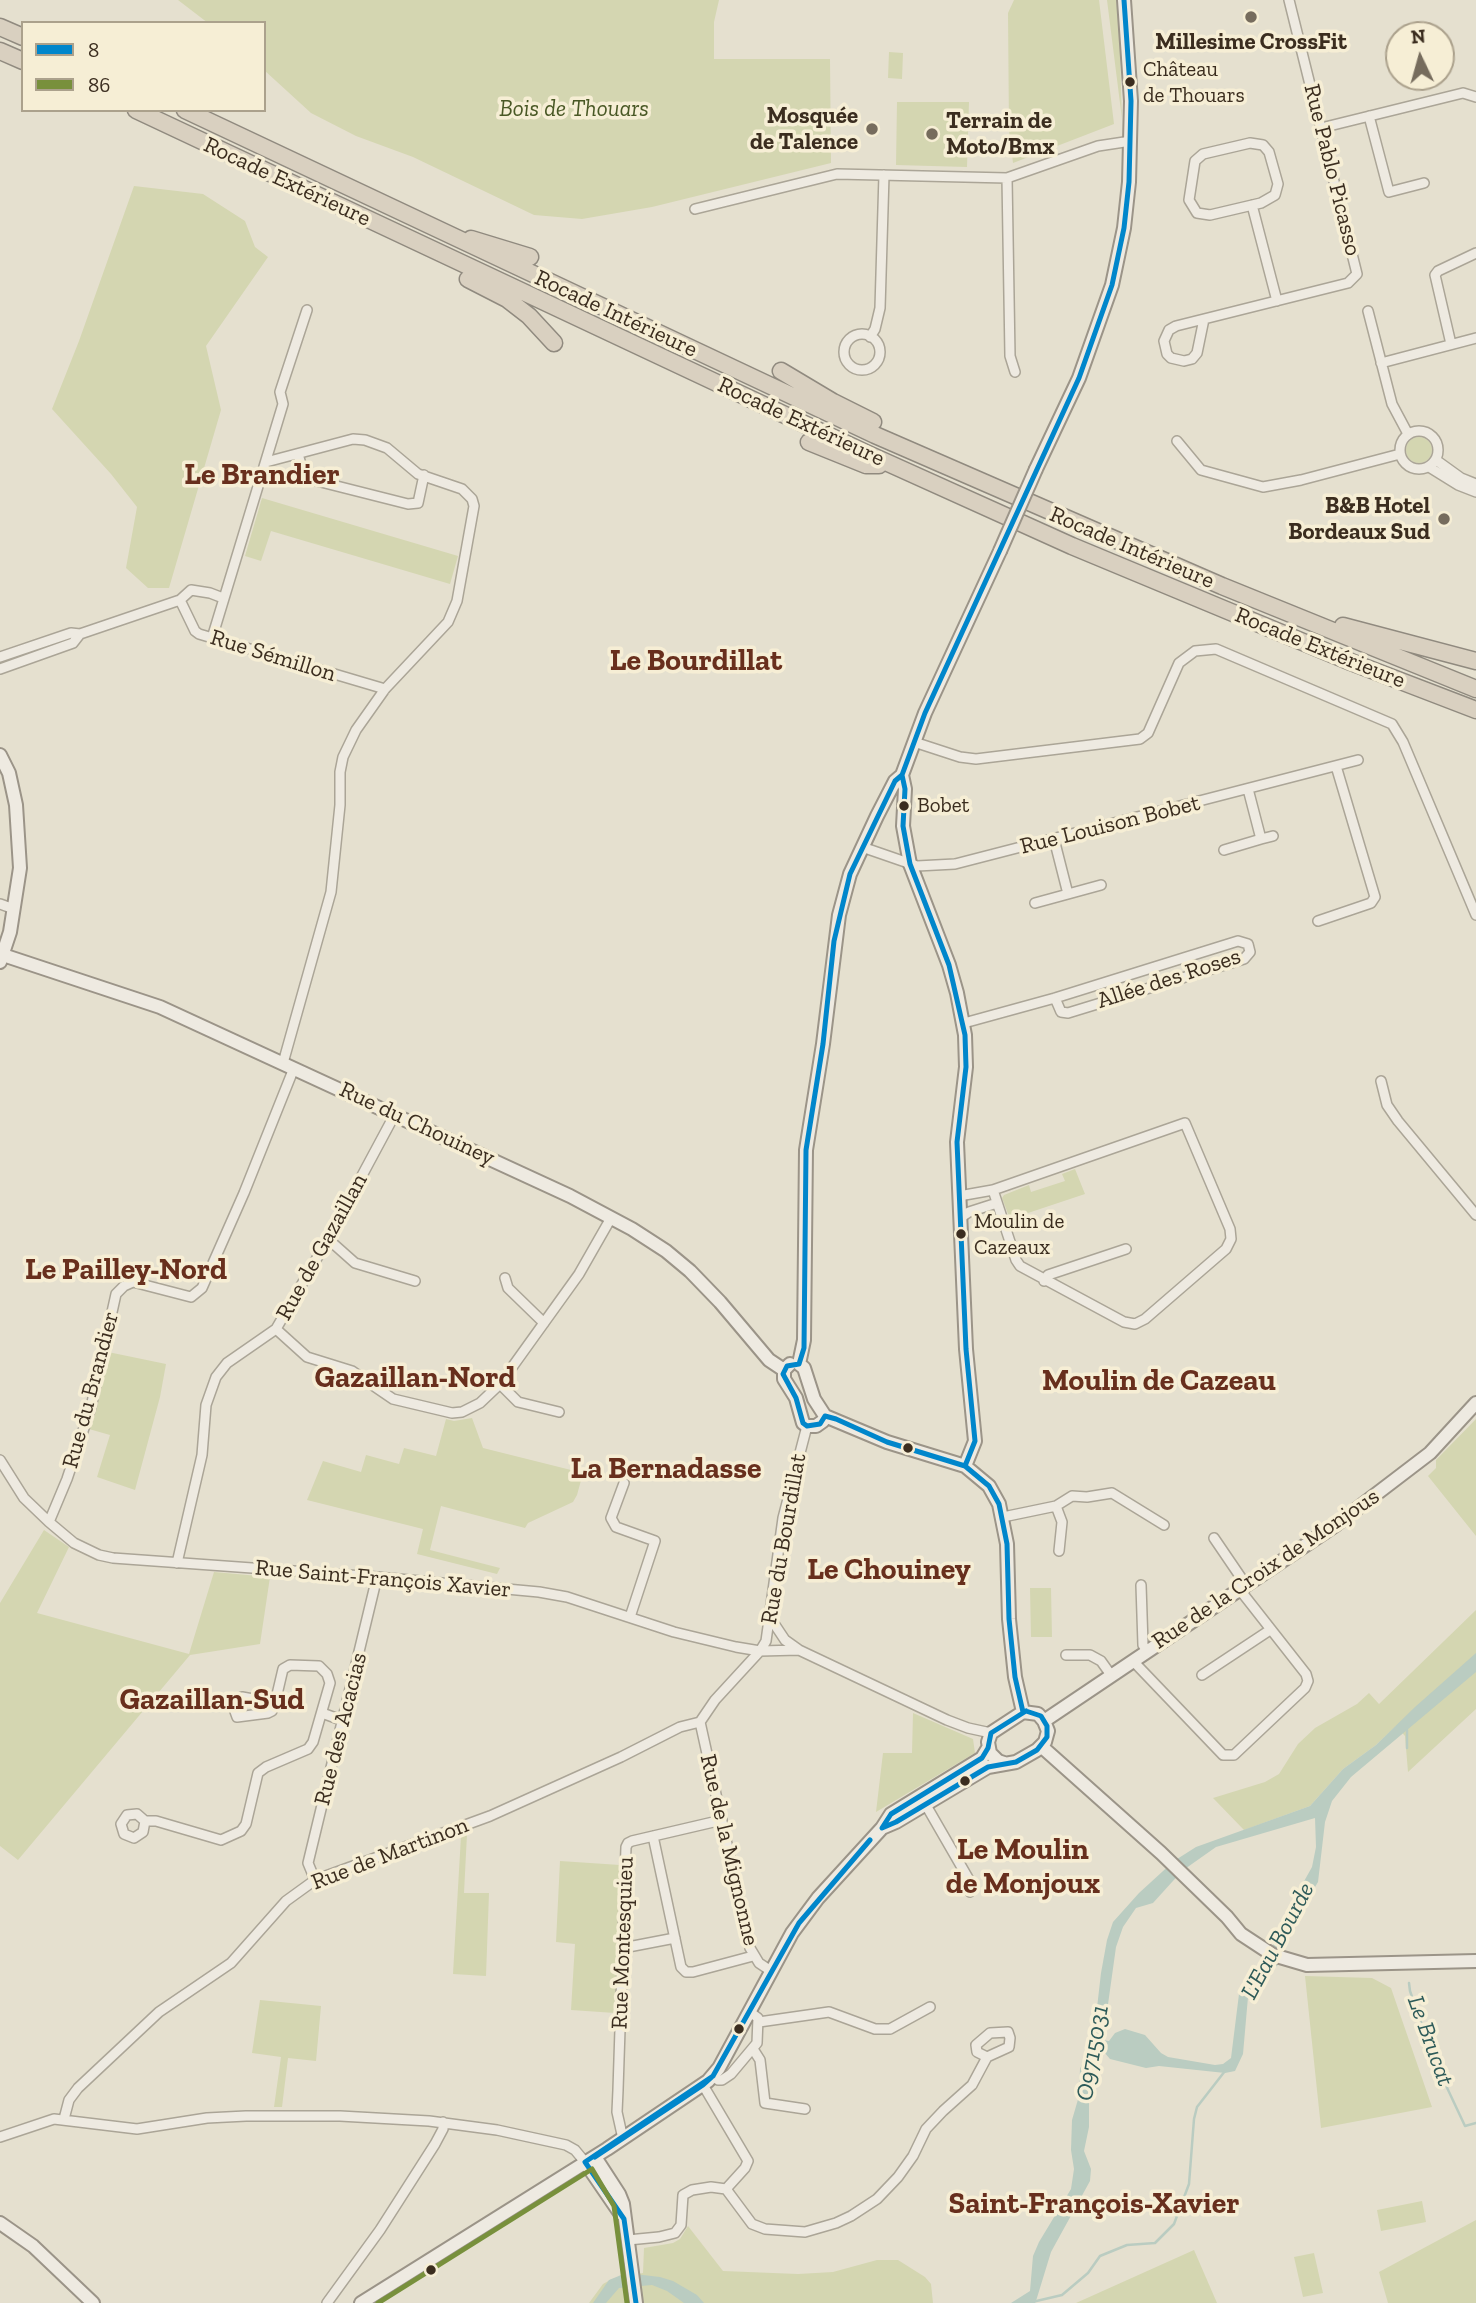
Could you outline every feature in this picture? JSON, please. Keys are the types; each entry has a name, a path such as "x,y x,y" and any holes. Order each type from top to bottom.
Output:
{"highway":[{"path":"0,27 21,36"},
{"path":"0,51 21,60"},
{"name":"Rocade Extérieure","path":"140,112 427,248 1072,546 1476,710"},
{"name":"Rocade Intérieure","path":"188,112 943,465 1222,586 1476,689"},
{"path":"438,231 490,243 530,257"},
{"path":"427,248 447,269 507,299 529,316 554,343"},
{"path":"781,371 821,396 879,425 943,465"},
{"path":"809,442 866,465 893,465"},
{"path":"1222,586 1361,632 1476,661"}],"street":[{"path":"799,1364 804,1340 806,1150 839,915 850,874 862,847 895,781 902,775 914,742 1079,378 1112,285 1124,228 1131,141 1130,71 1124,0"},
{"name":"Rue Pablo Picasso","path":"1204,320 1197,353 1192,359 1184,361 1171,358 1164,347 1165,336 1169,330 1204,320 1348,283 1357,274 1289,0"},
{"path":"1321,128 1463,93 1476,97"},
{"path":"1369,116 1389,192 1424,183"},
{"path":"695,209 837,174 1007,178 1098,146 1131,141"},
{"path":"1250,143 1263,145 1269,152 1277,189 1269,200 1252,205 1210,215 1197,213 1189,200 1195,161 1203,154 1250,143"},
{"path":"870,337 875,329 880,308 884,175"},
{"path":"1007,178 1010,356 1015,372"},
{"path":"1252,205 1277,301"},
{"path":"1451,344 1435,275 1438,271 1476,253"},
{"path":"212,638 284,404 280,392 307,310"},
{"path":"1368,311 1395,414 1408,434"},
{"path":"858,335 870,337 875,340 879,350 877,361 863,370 852,367 844,352 848,341 858,335"},
{"path":"1381,363 1476,338"},
{"path":"1422,430 1435,438 1439,445 1433,463 1423,469 1412,468 1402,460 1401,443 1408,434 1422,430"},
{"path":"266,462 353,439 365,440 387,447 411,469 424,475 418,503 408,504 305,478 298,454"},
{"path":"1177,441 1200,470 1263,487 1400,454"},
{"path":"1433,463 1476,484"},
{"path":"1433,463 1458,485 1476,492"},
{"name":"Rue du Brandier","path":"48,1522 67,1479 91,1406 116,1294 133,1282 191,1297 202,1289 244,1193 288,1065 289,1048 331,892 340,805 340,772 344,757 356,730 385,689 448,622 457,601 474,506 472,499 462,489 424,475"},
{"path":"0,657 71,633 80,634 180,600 191,590 223,598"},
{"name":"Rue Sémillon","path":"180,600 195,631 385,689"},
{"path":"0,669 73,643 80,634"},
{"path":"914,742 960,757 976,759 1140,739 1148,733 1179,663 1195,652 1216,649 1392,724 1403,742 1476,915"},
{"path":"0,755 9,773 16,805 20,868 14,909 1,958"},
{"name":"Rue Louison Bobet","path":"862,847 910,864 956,864 1359,760"},
{"path":"1318,921 1371,903 1375,897 1336,766"},
{"path":"902,775 905,789 903,826 910,864 949,965 964,1023 966,1068 958,1129 959,1196 965,1349 975,1441 965,1466"},
{"path":"1248,789 1261,839"},
{"path":"1224,850 1273,836"},
{"path":"1054,839 1068,894"},
{"path":"1035,904 1101,885"},
{"path":"0,904 14,909"},
{"name":"Allée des Roses","path":"964,1023 1055,998 1238,941 1248,944 1250,952 1244,959 1068,1013 1061,1012 1055,998"},
{"name":"Rue du Chouiney","path":"1,958 160,1007 570,1195 646,1237 690,1271 748,1333 769,1360 784,1370"},
{"path":"1381,1081 1387,1105 1398,1121 1476,1215"},
{"name":"Rue de Gazaillan","path":"177,1563 202,1455 210,1388 228,1363 276,1329 395,1114"},
{"path":"959,1196 993,1189 1185,1123 1230,1229 1231,1239 1226,1249 1145,1319 1135,1324 1124,1322 1025,1270 1016,1260 993,1189"},
{"path":"960,1217 997,1203"},
{"path":"276,1329 307,1357 352,1371 387,1396 452,1413 462,1412 480,1403 500,1384 579,1274 611,1217"},
{"path":"328,1239 355,1263 415,1281"},
{"path":"1044,1281 1048,1275 1126,1249"},
{"path":"505,1278 508,1289 544,1323"},
{"path":"825,1416 820,1424 807,1426 803,1423 796,1398 784,1378 784,1370 792,1364 799,1364 804,1368 814,1399 825,1416 878,1439 965,1466 989,1486 1003,1517 1009,1557 1009,1619 1013,1661 1023,1712"},
{"path":"500,1384 518,1402 559,1412"},
{"name":"Rue de la Croix de Monjous","path":"1044,1721 1337,1524 1430,1453 1476,1403"},
{"name":"Rue du Bourdillat","path":"760,1651 766,1641 783,1518 807,1426"},
{"name":"Rue Saint-François Xavier","path":"0,1460 24,1498 48,1522 74,1544 99,1555 540,1592 567,1597 674,1632 760,1651 799,1650"},
{"path":"0,1479 11,1478"},
{"path":"624,1483 611,1518 616,1527 655,1541 630,1617"},
{"path":"1003,1517 1056,1506 1072,1496 1087,1497 1112,1493 1164,1525"},
{"path":"1056,1506 1062,1521 1059,1551"},
{"path":"1133,1661 1219,1752 1231,1757 1307,1685 1306,1674 1270,1630 1214,1538"},
{"name":"Rue des Acacias","path":"315,1880 309,1863 377,1577"},
{"path":"1141,1585 1143,1645 1147,1651"},
{"name":"Rue Saint-François Xavier","path":"769,1616 785,1640 799,1650 947,1720 991,1733"},
{"path":"1202,1675 1270,1630"},
{"path":"700,1722 715,1700 760,1651"},
{"path":"1066,1655 1090,1656 1101,1661 1111,1675"},
{"path":"145,1821 156,1821 221,1840 241,1831 246,1824 258,1773 308,1749 313,1742 330,1683 327,1674 319,1666 290,1665 283,1670 275,1703"},
{"path":"361,2303 590,2160 708,2080 805,1914 882,1828 982,1758 988,1748 991,1733 1023,1712 1035,1713 1044,1721 1047,1737 1041,1746 1016,1762 988,1766 923,1800"},
{"path":"322,1713 344,1721"},
{"name":"Rue de la Mignonne","path":"700,1722 753,1956 764,1968 771,1971"},
{"name":"Rue de Martinon","path":"64,2119 69,2099 78,2088 159,2012 231,1963 286,1902 315,1880 481,1820 621,1757 680,1727 700,1722"},
{"path":"1041,1746 1161,1853 1241,1934 1264,1947 1307,1965 1476,1961"},
{"path":"988,1748 993,1757 1004,1763"},
{"path":"923,1800 968,1878 970,1892"},
{"name":"Rue Montesquieu","path":"623,2138 617,2101 626,1847 632,1840 722,1820"},
{"path":"653,1836 681,1967 686,1972 705,1970 747,1960 753,1956"},
{"path":"623,1948 676,1938"},
{"path":"759,2022 829,2012 875,2029 890,2029 930,2007"},
{"path":"708,2080 718,2080 731,2074 753,2049 759,2038 759,2022 757,2015 750,2012"},
{"path":"753,2049 760,2060 765,2103 769,2106 805,2109"},
{"path":"628,2239 670,2235 681,2225 681,2200 685,2193 711,2187 726,2189 752,2224 765,2229 805,2232 851,2216 877,2199 898,2177 913,2157 926,2129 972,2085 987,2057"},
{"path":"708,2080 748,2161 726,2189"},
{"path":"0,2137 44,2121 64,2119 137,2129 207,2118 340,2116 443,2122 566,2145 590,2160 624,2219 635,2298"},
{"path":"327,2303 380,2230 435,2144 443,2129 443,2122"},
{"path":"0,2222 33,2246 93,2303"}],"green space":[{"name":"Bois de Thouars","path":"178,0 719,0 714,22 714,59 830,59 831,163 652,207 582,219 534,215 413,157 356,136 311,113 266,72 266,21 205,21"},
{"path":"1014,0 1099,0 1114,124 1013,163 1009,131 1008,13"},
{"path":"1107,0 1120,0 1125,54 1120,54 1122,119"},
{"path":"889,52 903,53 902,79 888,78"},
{"name":"Terrain de Moto/Bmx","path":"897,102 969,102 967,167 896,165"},
{"path":"134,186 203,194 245,221 255,247 268,257 206,346 221,410 169,588 148,588 126,568 137,507 52,409"},
{"path":"1419,437 1428,441 1432,450 1428,459 1419,463 1410,459 1406,450 1410,441"},
{"path":"262,498 458,556 450,584 271,531 261,561 245,556"},
{"path":"1075,1169 1085,1194 1010,1219 1002,1198 1004,1195 1029,1185 1031,1192 1065,1181 1062,1174"},
{"path":"108,1352 166,1364 135,1490 97,1477 110,1435 89,1429"},
{"path":"472,1418 483,1448 583,1473 573,1502 528,1523 525,1528 441,1506 430,1550 500,1568 497,1574 417,1554 423,1529 307,1500 323,1461 361,1472 366,1455 399,1464 404,1448 436,1456 446,1419 454,1421"},
{"path":"1476,1419 1476,1536 1428,1476 1436,1468 1436,1460"},
{"path":"44,1530 69,1547 37,1613 189,1654 214,1572 270,1577 260,1644 190,1655 18,1860 0,1846 0,1603"},
{"path":"1030,1588 1051,1588 1052,1637 1031,1637"},
{"path":"1476,1610 1476,1709 1408,1772 1405,1736 1396,1726 1376,1745 1343,1769 1310,1806 1244,1830 1213,1798 1265,1782 1279,1774 1298,1744 1315,1728 1357,1704 1369,1693 1379,1704"},
{"path":"913,1713 973,1739 975,1753 876,1812 883,1753 912,1753"},
{"path":"467,1834 464,1893 489,1893 486,1976 453,1974 461,1836"},
{"path":"560,1861 620,1865 615,2013 571,2010 575,1944 556,1942"},
{"path":"1305,1976 1372,1978 1391,1988 1432,2107 1321,2128"},
{"path":"260,2000 321,2006 316,2061 288,2058 282,2107 274,2107 281,2057 252,2053"},
{"path":"1422,2201 1426,2222 1381,2231 1377,2210"},
{"path":"1476,2220 1476,2303 1388,2303 1379,2272"},
{"path":"688,2226 723,2271 798,2274 833,2272 877,2260 898,2260 925,2277 931,2284 933,2303 589,2303 603,2284 612,2279 643,2273 644,2248 673,2243 680,2239"},
{"path":"1194,2250 1217,2303 1076,2303"},
{"path":"1314,2253 1323,2293 1303,2297 1294,2257"}],"water":[{"name":"O9715031","path":"1476,1653 1476,1672 1351,1777 1332,1801 1325,1822 1318,1882 1296,1919 1280,1954 1278,1965 1260,1980 1248,1997 1243,2054 1235,2071 1225,2073 1159,2066 1146,2068 1110,2059 1104,2052 1100,2052 1089,2090 1089,2127 1084,2151 1091,2169 1090,2181 1051,2252 1035,2303 1011,2303 1030,2291 1033,2256 1071,2189 1074,2169 1071,2150 1072,2120 1079,2096 1080,2069 1094,2034 1101,1973 1113,1922 1139,1893 1174,1861 1196,1847 1310,1806 1343,1769 1376,1745","holes":["1315,1818 1316,1847 1312,1867 1266,1960 1239,1994 1231,2058 1223,2064 1215,2065 1168,2057 1145,2035 1125,2029 1115,2033 1109,2041 1103,2040 1116,1947 1123,1927 1136,1908 1153,1903 1182,1871 1216,1847"]},
{"path":"626,2273 673,2281 697,2295 704,2303 684,2303 667,2291 652,2285 619,2288 606,2303 593,2303 609,2280"}],"waterway":[{"name":"Le Brucat","path":"1407,1730 1407,1748"},
{"name":"Le Brucat","path":"1409,1983 1434,2060 1465,2126 1476,2123"},
{"name":"L'Eau Bourde","path":"1028,2303 1062,2295 1088,2273 1100,2256 1127,2245 1155,2243 1174,2224 1189,2184 1197,2107 1225,2071"}],"transit line":[{"name":"8","path":"1023,1712 1015,1677 1009,1619 1007,1544 999,1504 989,1486 965,1466 887,1442 836,1419 825,1416 820,1424 807,1426 803,1423 796,1398 783,1374 787,1366 799,1364 804,1348 806,1150 823,1044 834,941 850,874 895,781 902,775 925,713 1079,378 1112,285 1124,228 1129,182 1131,101 1124,0"},
{"name":"8","path":"902,775 905,789 903,826 910,864 949,965 965,1035 966,1067 957,1142 966,1349 975,1441 965,1466"},
{"name":"8","path":"1026,1711 1041,1716 1047,1726 1047,1737 1037,1750 1016,1762 988,1767 882,1828 891,1814 982,1758 988,1748 991,1733 1026,1711"},
{"name":"8","path":"799,1923 870,1840"},
{"name":"8","path":"799,1923 870,1840"},
{"name":"8","path":"713,2076 799,1923"},
{"name":"8","path":"713,2076 799,1923"},
{"name":"8","path":"595,2157 713,2076"},
{"name":"8","path":"636,2303 624,2219 585,2162 713,2076"},
{"name":"86","path":"378,2303 592,2169 614,2206 627,2303"}],"place":[{"name":"Millesime CrossFit","path":"1251,17"},
{"name":"Château de Thouars","path":"1130,82"},
{"name":"Mosquée de Talence","path":"872,129"},
{"name":"Terrain de Moto/Bmx","path":"932,134"},
{"name":"B&B Hotel Bordeaux Sud","path":"1444,519"},
{"name":"Bobet","path":"904,806"},
{"name":"Moulin de Cazeaux","path":"961,1234"}],"district":[{"name":"Le Brandier","path":"262,475"},
{"name":"Le Bourdillat","path":"696,661"},
{"name":"Le Pailley-Nord","path":"126,1270"},
{"name":"Gazaillan-Nord","path":"415,1378"},
{"name":"Moulin de Cazeau","path":"1159,1381"},
{"name":"La Bernadasse","path":"666,1469"},
{"name":"Le Chouiney","path":"889,1570"},
{"name":"Gazaillan-Sud","path":"212,1700"},
{"name":"Le Moulin de Monjoux","path":"1023,1867"},
{"name":"Saint-François-Xavier","path":"1094,2204"}]}
